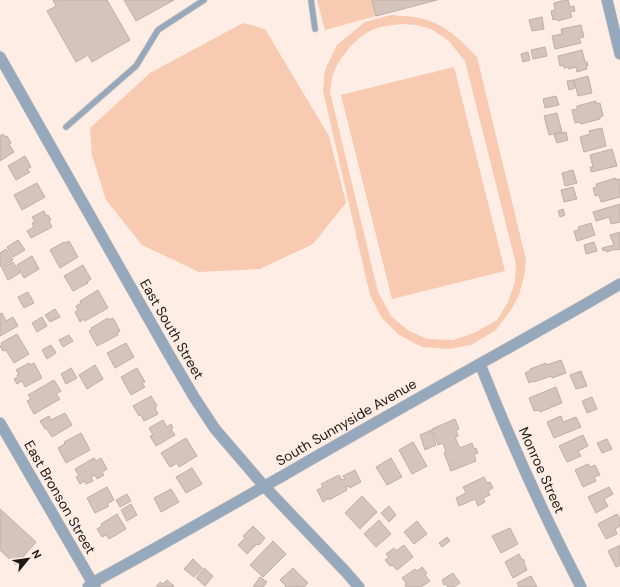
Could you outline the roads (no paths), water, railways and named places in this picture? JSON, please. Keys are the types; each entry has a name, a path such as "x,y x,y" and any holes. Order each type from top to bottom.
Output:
{"street":[{"path":"607,0 620,54"},
{"name":"East South Street","path":"0,56 194,397 216,429 264,486 359,587"},
{"name":"South Sunnyside Avenue","path":"92,586 264,486 620,284"},
{"name":"Monroe Street","path":"480,364 515,449 581,587"},
{"name":"East Bronson Street","path":"0,423 92,586"}],"lane":[{"path":"66,127 136,66 158,30 204,0"},
{"path":"311,0 315,29"}]}
